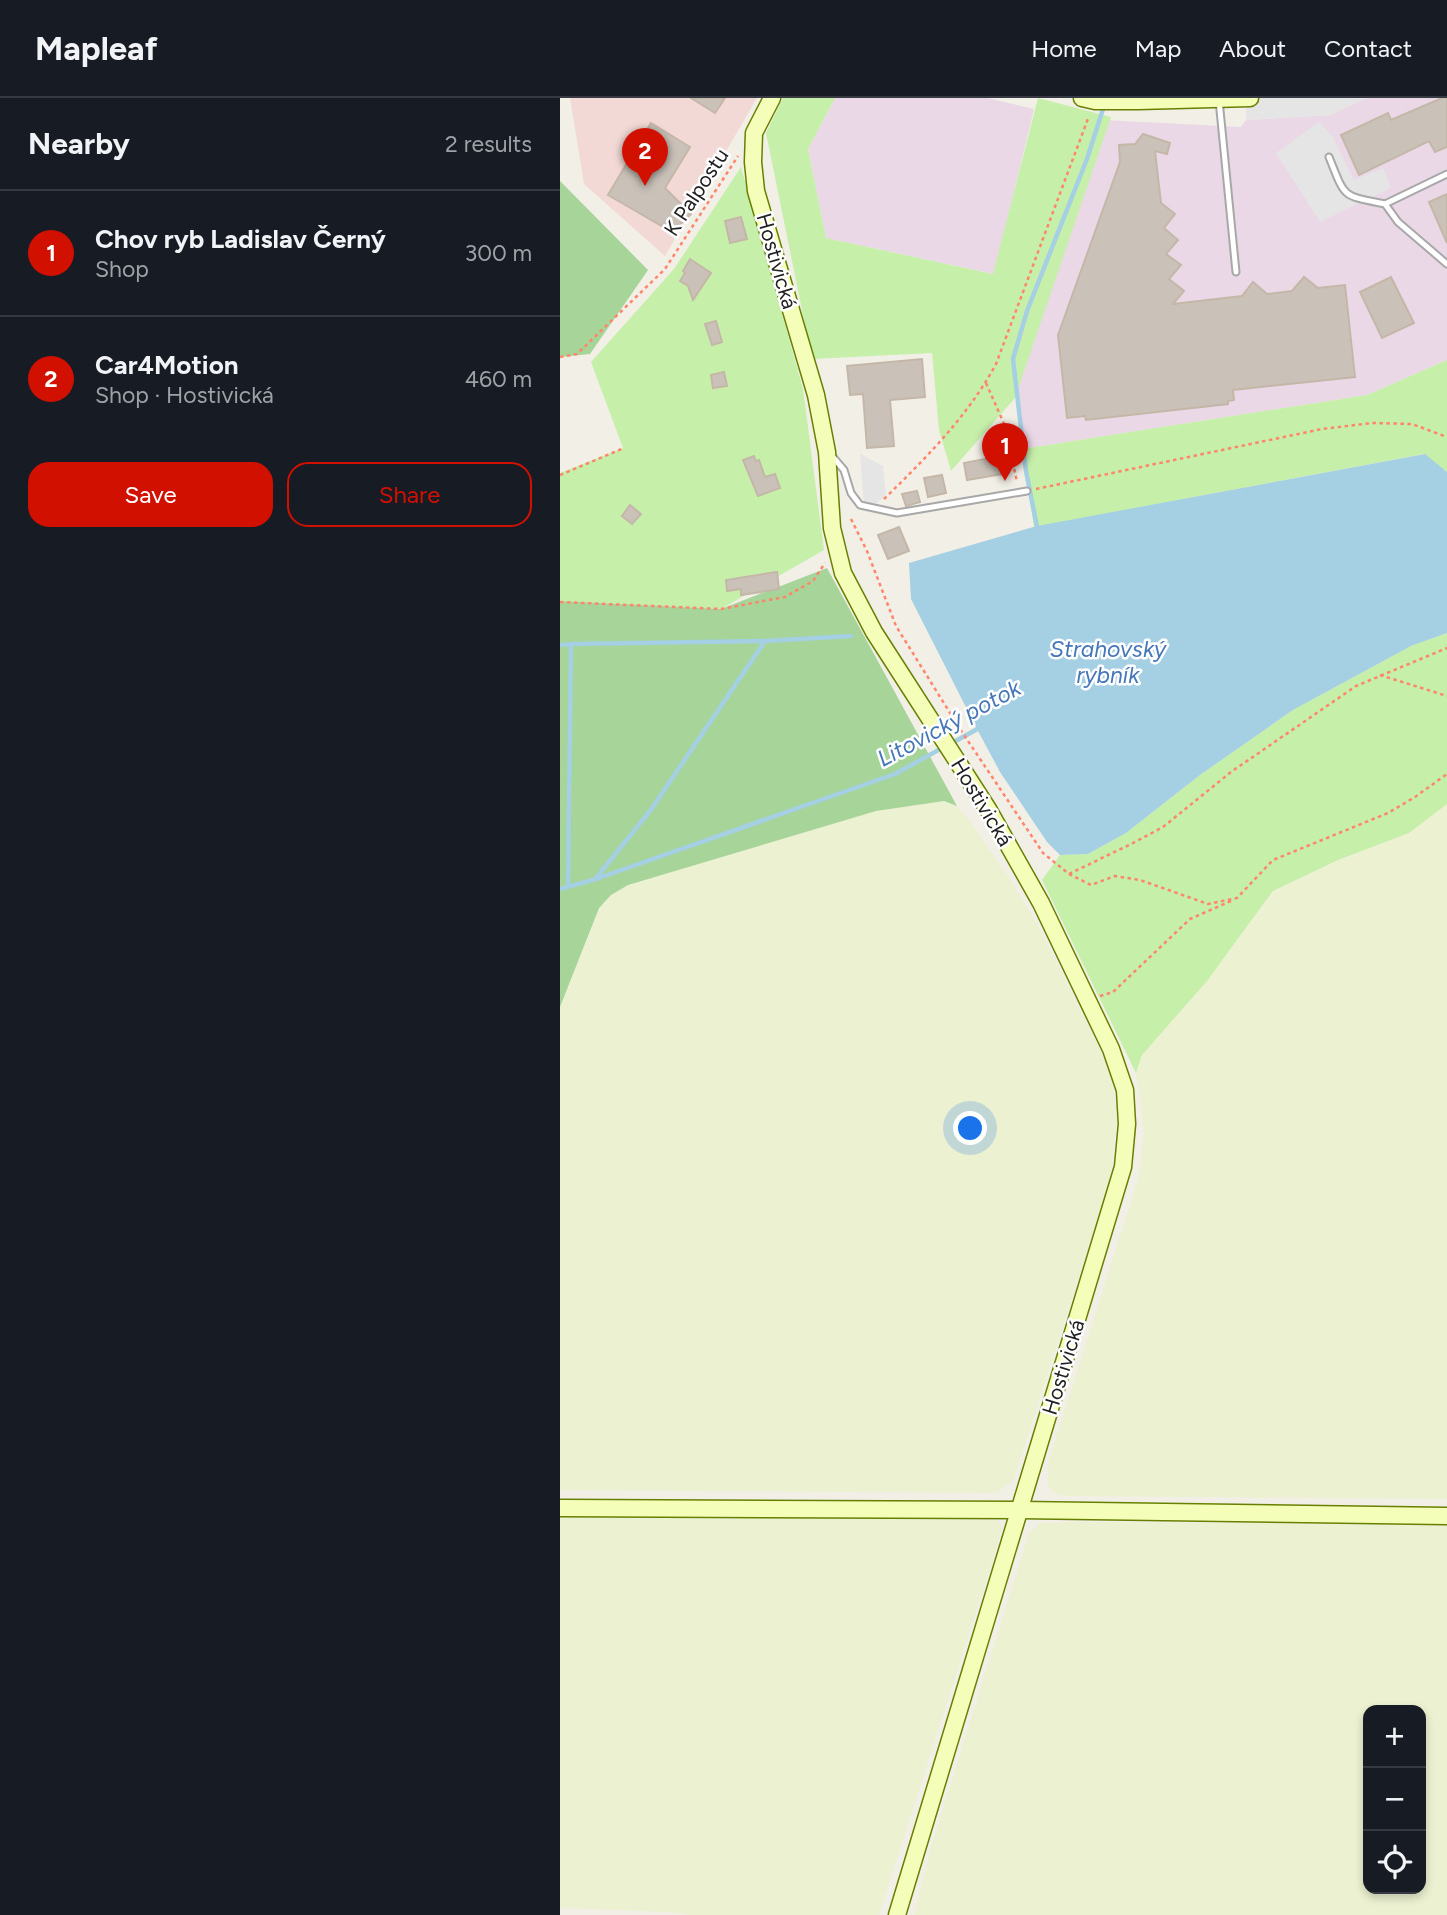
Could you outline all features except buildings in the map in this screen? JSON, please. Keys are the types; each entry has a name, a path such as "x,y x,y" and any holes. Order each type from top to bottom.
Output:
{"street":[{"name":"Hostivická","path":"772,98 754,133 753,162 757,191 816,395 827,452 832,528 843,573 874,632 988,809 1041,903 1111,1049 1125,1090 1127,1124 1123,1167 897,1915"},
{"path":"1089,99 1250,98"},
{"path":"560,1508 1020,1510 1447,1516"}],"lane":[{"path":"1219,100 1236,272"},
{"path":"1329,157 1343,191 1353,197 1385,204 1447,174"},
{"path":"1385,204 1398,222 1447,264"},
{"path":"827,452 844,470 850,493 860,505 897,513 1027,491"}],"path":[{"path":"875,508 957,422 986,383 996,364 1089,99"},
{"name":"K Palpostu","path":"560,357 577,354 665,268 754,133"},
{"path":"986,383 1005,426 1019,492"},
{"path":"1035,489 1322,429 1372,423 1412,424 1447,437"},
{"path":"560,475 624,448"},
{"path":"832,528 850,519 867,551 897,626 1042,853 1069,874 1091,885 1115,876 1140,880 1208,904 1237,898"},
{"path":"560,602 721,609 785,597 813,581 837,547"},
{"path":"1069,874 1163,827 1231,772 1356,686 1447,648"},
{"path":"1380,675 1447,696"},
{"path":"1086,1000 1113,992 1190,919 1237,898 1273,860 1388,813 1447,774"}],"shaded area":[{"path":"570,98 757,98 665,256 584,184"},
{"path":"835,98 988,98 1034,109 994,274 826,238 808,149"},
{"path":"1246,98 1367,98 1330,115 1246,120"},
{"path":"1367,98 1447,98 1447,360 1367,395 1022,449 1017,358 1104,120 1241,127 1246,120 1330,115"},
{"path":"1319,122 1333,137 1354,180 1383,168 1391,188 1320,222 1276,153"},
{"path":"860,454 883,466 886,495 872,507 864,506"}],"green space":[{"path":"783,98 835,98 808,149 826,238 993,274 1038,98 1111,117 1015,398 951,471 939,430 932,353 812,359 766,133"},
{"path":"741,167 803,389 824,550 721,609 560,601 560,473 623,448 591,362 674,269"},
{"path":"560,181 648,270 590,354 560,357"},
{"path":"1447,360 1447,472 1424,454 1034,527 1022,449 1367,395"},
{"path":"827,568 957,806 944,801 876,811 628,885 611,895 599,908 560,1007 560,601 721,609"},
{"path":"1447,633 1447,804 1409,833 1338,860 1273,891 1207,981 1142,1055 1136,1073 1042,880 1060,855 1088,854 1126,833 1200,775 1293,710 1411,646"},
{"path":"944,801 957,806 970,821 1016,888 1043,935 1103,1056 1113,1084 1117,1120 1110,1180 1014,1479 997,1493 560,1490 560,1007 599,908 611,895 628,885 876,811"},
{"path":"1447,804 1447,1499 1064,1496 1053,1493 1048,1485 1048,1463 1138,1179 1144,1133 1136,1073 1142,1055 1207,981 1274,891 1338,860 1409,833"},
{"path":"560,1515 998,1520 1002,1528 996,1550 879,1915 692,1915 560,1908"},
{"path":"1072,1522 1447,1524 1447,1915 914,1915 930,1850 1029,1533 1040,1523"}],"water":[{"name":"Strahovský rybník","path":"1425,454 1447,472 1447,633 1411,646 1293,710 1200,775 1126,833 1088,854 1060,855 1047,842 1000,772 977,729 911,599 909,563 1037,526"}],"waterway":[{"path":"1038,532 1026,471 1013,359 1027,311 1087,159 1103,109"},
{"path":"596,878 650,811 765,641 851,636"},
{"path":"568,887 571,644 765,641"},
{"path":"560,645 571,644"},
{"name":"Litovický potok","path":"952,743 981,727"},
{"name":"Litovický potok","path":"560,889 596,879 895,774 944,747"}],"place":[{"name":"Car4Motion","path":"645,186"},
{"name":"Chov ryb Ladislav Černý","path":"1005,481"}]}
